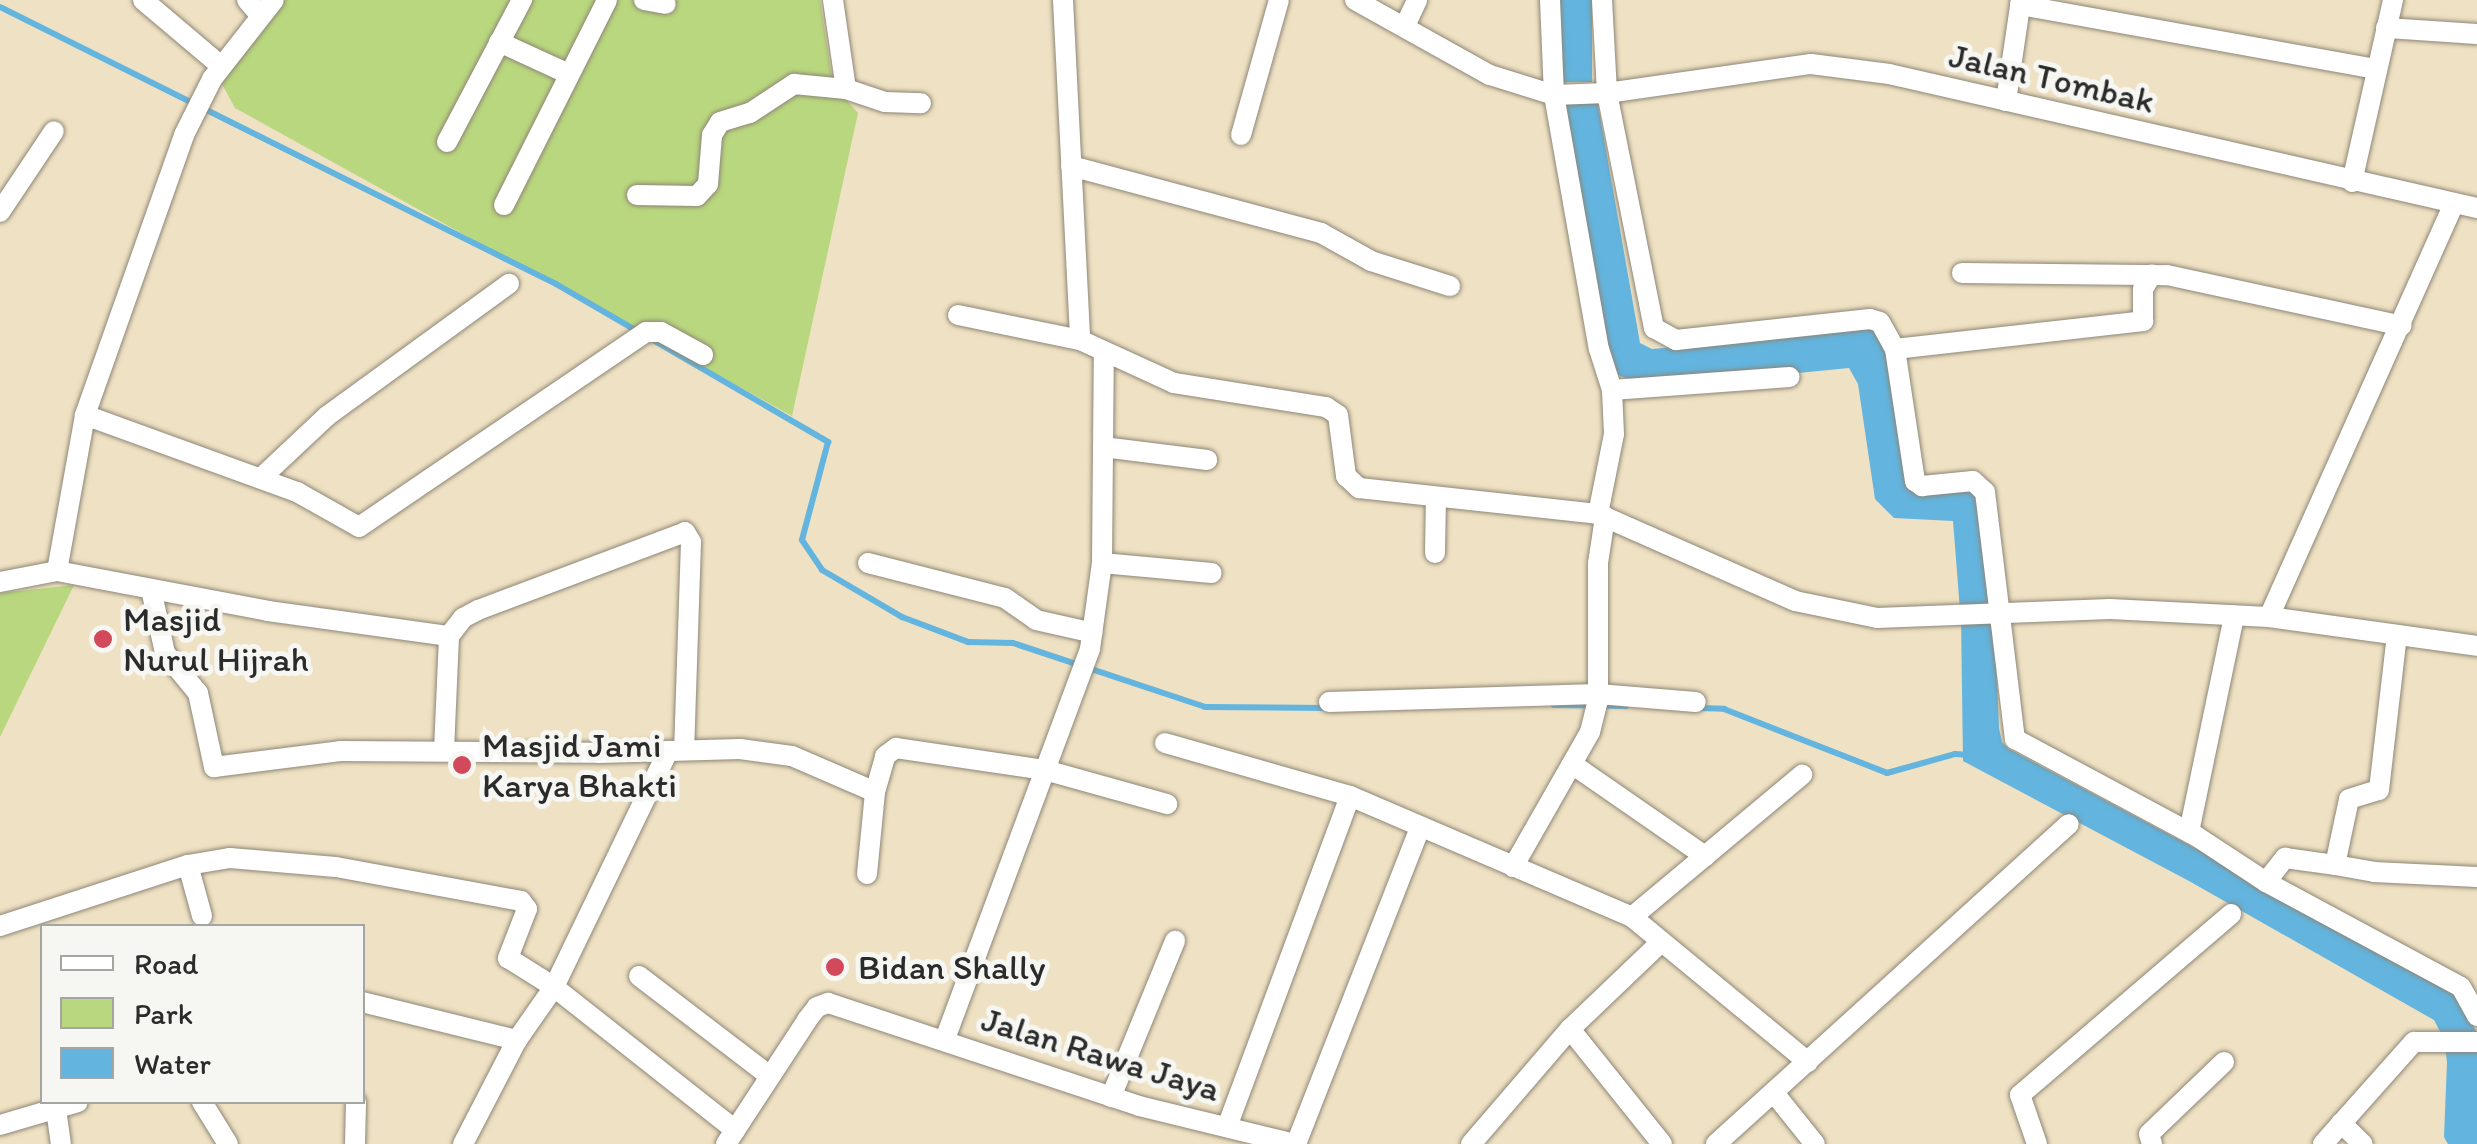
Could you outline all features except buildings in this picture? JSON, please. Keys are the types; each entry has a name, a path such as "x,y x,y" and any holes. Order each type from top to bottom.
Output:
{"street":[{"path":"143,0 221,66"},
{"path":"447,142 522,0"},
{"path":"504,205 607,0"},
{"path":"644,0 666,4"},
{"path":"834,0 846,89"},
{"path":"1063,0 1080,340"},
{"path":"1240,135 1279,0"},
{"name":"Jalan Tombak","path":"1355,0 1490,75 1559,95 1604,93 1811,64 1889,74 2477,208"},
{"path":"1406,26 1418,0"},
{"path":"1513,867 1572,764 1597,704 1598,563 1614,434 1612,390 1599,349 1559,95 1550,0"},
{"path":"1602,0 1604,93 1650,318 1660,334 1676,340 1870,319 1885,328 1894,348 1915,481 1922,486 1972,481 1982,488 2016,739 2189,832 2266,882 2461,987 2477,1016"},
{"path":"2352,182 2392,0"},
{"path":"2006,101 2020,2 2377,68"},
{"path":"57,571 86,416 193,117 261,5"},
{"path":"2386,28 2477,34"},
{"path":"498,42 570,74"},
{"path":"637,195 697,196 708,184 712,135 720,122 750,113 794,84 846,89 885,102 921,103"},
{"path":"0,212 54,131"},
{"path":"1070,166 1321,233 1354,255 1450,286"},
{"path":"2269,617 2454,203"},
{"path":"1962,273 2152,274 2402,326"},
{"path":"1894,348 2142,320 2143,290 2152,274"},
{"path":"261,478 326,416 509,284"},
{"path":"958,315 1080,340 1174,384 1326,407 1338,415 1346,476 1352,484 1436,498 1522,502 1602,515 1795,601 1876,618 2110,608 2269,617 2477,646"},
{"path":"86,416 261,478 316,501 359,527 642,336 661,332 703,355"},
{"path":"945,1039 1092,641 1102,563 1104,353"},
{"path":"1612,390 1790,377"},
{"path":"1102,447 1207,460"},
{"path":"1435,553 1436,498"},
{"path":"444,751 449,636 463,618 676,532 688,533 691,542 676,750 554,986 517,1040 464,1144"},
{"path":"868,563 1005,598 1036,620 1092,641"},
{"path":"1102,563 1212,573"},
{"path":"0,582 57,571 449,636"},
{"path":"151,589 165,653 198,693 214,766 340,752 767,750 792,756 875,792"},
{"path":"2189,832 2234,616"},
{"path":"2335,864 2349,799 2375,794 2380,788 2397,635"},
{"path":"1329,702 1696,702"},
{"path":"1165,743 1350,796 1632,917 1808,1062"},
{"path":"867,874 875,792 885,756 896,748 1045,770 1166,804"},
{"path":"1572,764 1705,856"},
{"path":"1632,917 1802,774"},
{"path":"1227,1127 1350,796"},
{"path":"1716,1144 2068,824"},
{"path":"1296,1144 1420,828"},
{"path":"0,926 188,865 257,857 524,902 527,909 508,958 554,986 731,1137"},
{"path":"2266,882 2282,859 2374,872 2477,877"},
{"path":"188,865 202,916"},
{"path":"2037,1144 2020,1095 2231,914"},
{"path":"1110,1097 1175,941"},
{"path":"1472,1144 1570,1029 1660,942"},
{"path":"639,976 770,1076"},
{"path":"365,1003 517,1040"},
{"name":"Jalan Rawa Jaya","path":"731,1137 817,1007 828,1003 1110,1097 1296,1144"},
{"path":"1570,1029 1662,1144"},
{"path":"2323,1144 2414,1042 2477,1042"},
{"path":"2152,1144 2150,1134 2224,1062"},
{"path":"1774,1093 1815,1144"},
{"path":"0,1125 71,1104"},
{"path":"203,1104 228,1144"},
{"path":"355,1144 356,1104"},
{"path":"56,1108 61,1144"},
{"path":"2341,1124 2363,1144"}],"green space":[{"path":"280,0 820,0 833,85 858,113 792,416 235,108 217,75"},
{"path":"74,585 0,737 0,593"}],"water":[{"path":"1556,0 1592,0 1592,82 1556,82"},
{"path":"1562,99 1597,99 1640,343 1652,349 1873,329 1886,342 1908,479 1980,494 1994,608 1960,610 1953,521 1894,518 1875,499 1858,384 1849,368 1679,385 1640,384 1611,372"},
{"path":"1994,613 1999,728 2002,742 2009,749 2457,988 2477,1034 2477,1144 2448,1144 2444,1137 2447,1062 2444,1039 2434,1020 2189,881 1963,761 1961,617"}],"waterway":[{"path":"0,7 556,284 637,331"},
{"path":"653,340 828,442 802,540 822,570 902,617 968,642 1013,643 1205,707 1326,708"},
{"path":"1554,705 1626,706"},
{"path":"1699,708 1724,709 1887,773 1955,754 1971,755"}],"place":[{"name":"Masjid Nurul Hijrah","path":"103,639"},
{"name":"Masjid Jami Karya Bhakti","path":"462,765"},
{"name":"Bidan Shally","path":"835,967"}]}
